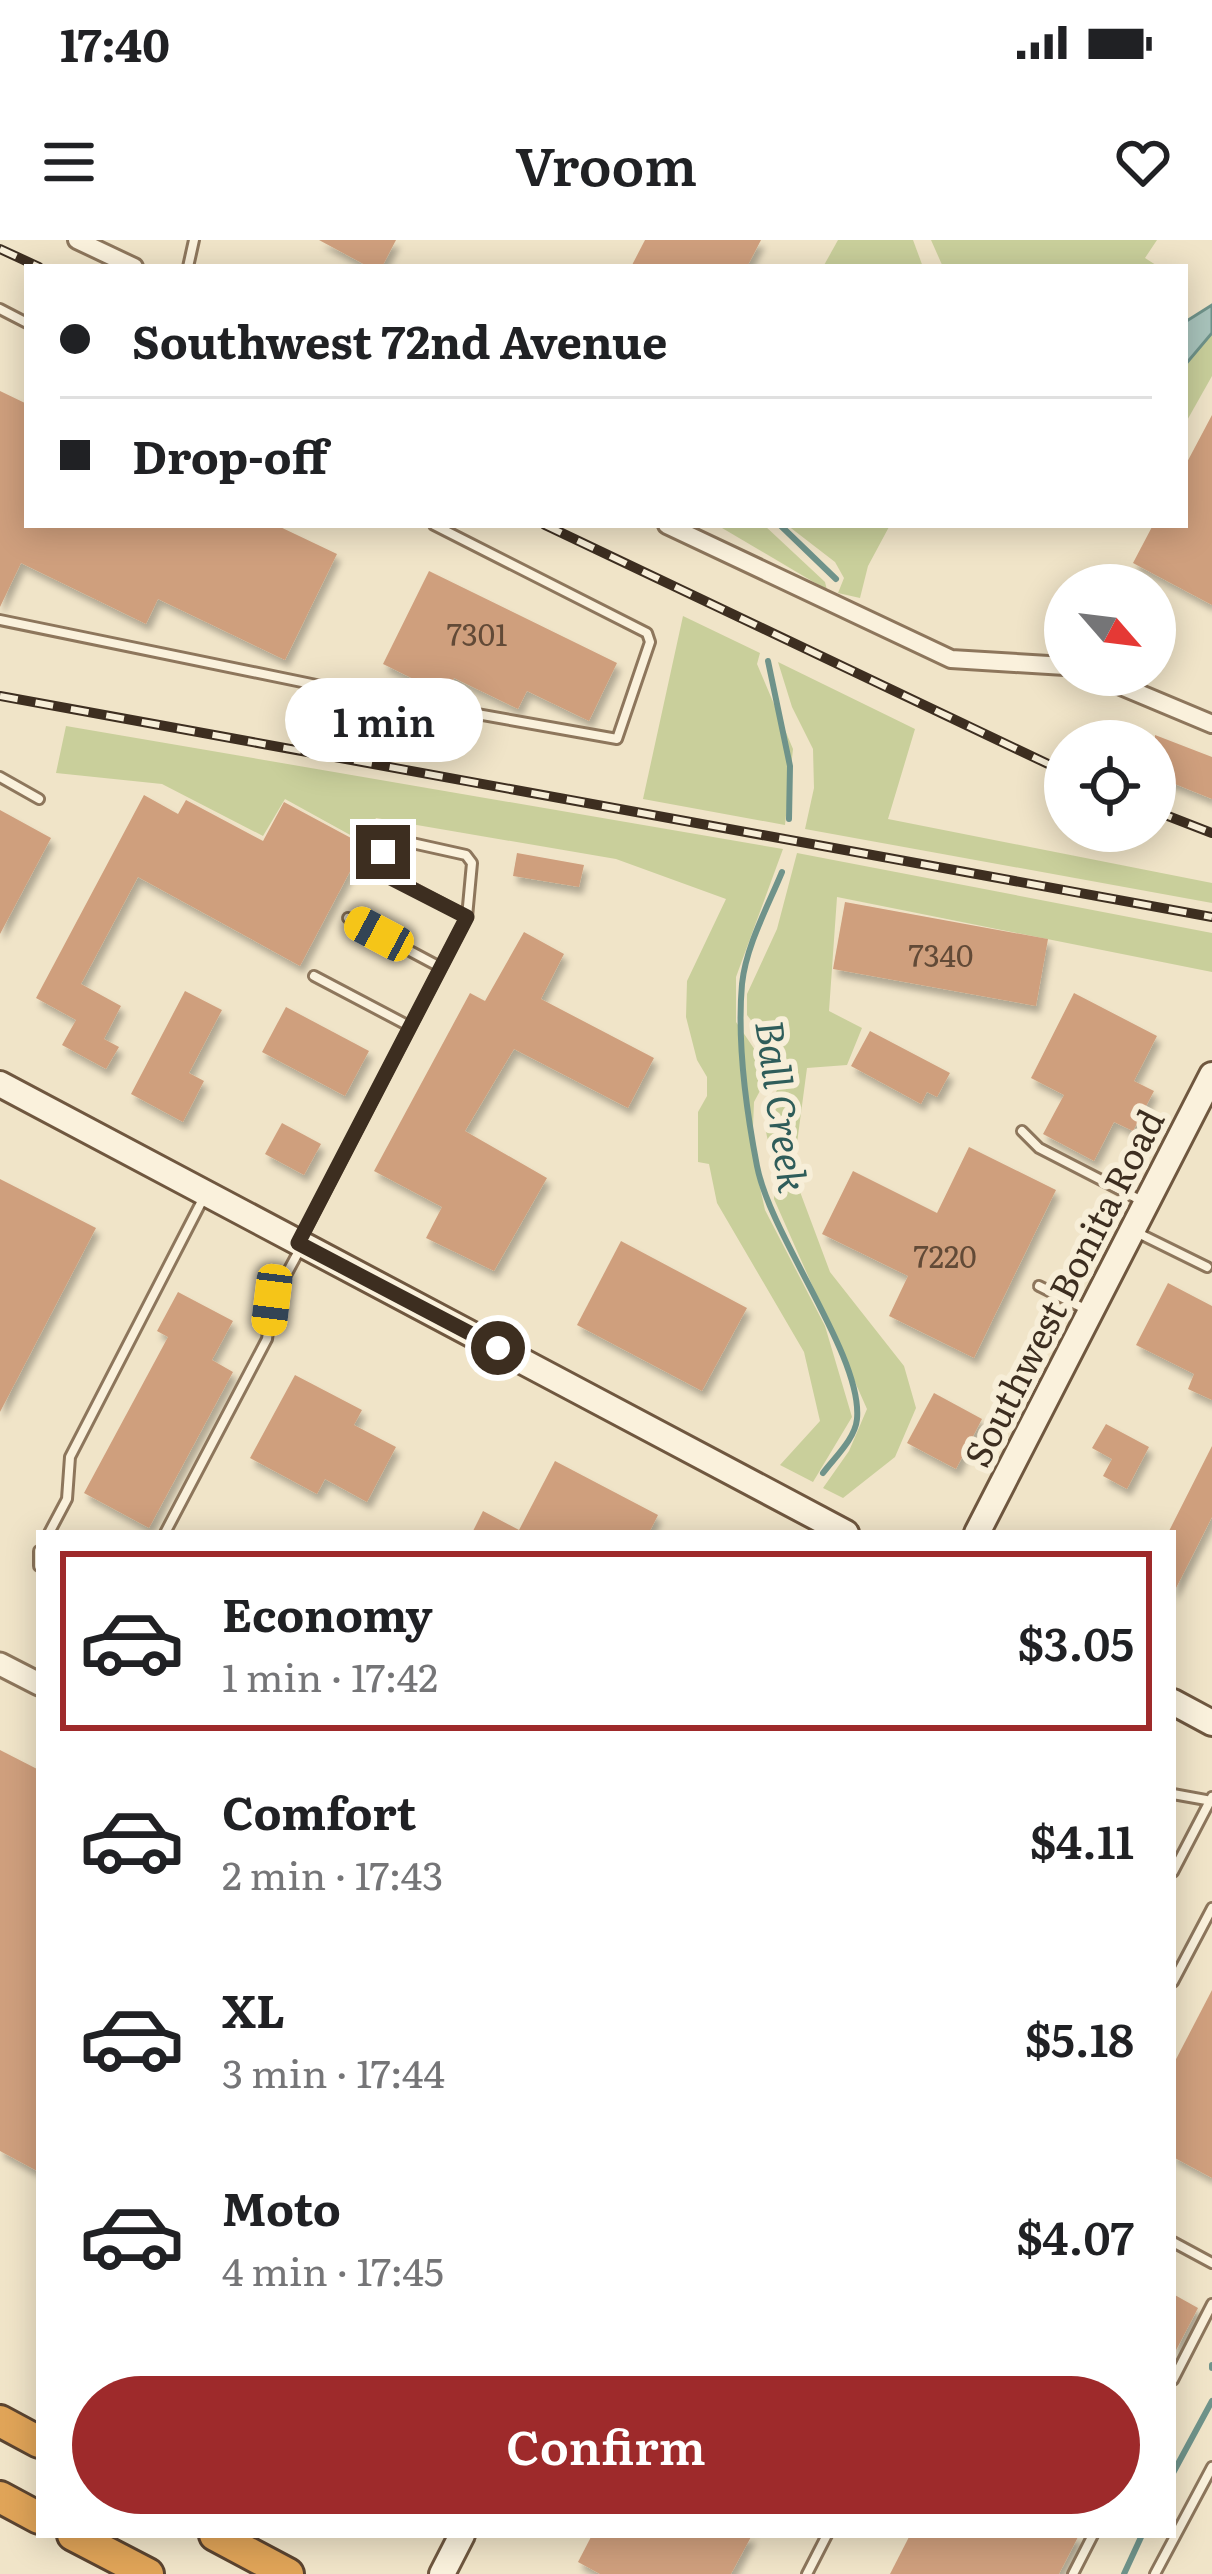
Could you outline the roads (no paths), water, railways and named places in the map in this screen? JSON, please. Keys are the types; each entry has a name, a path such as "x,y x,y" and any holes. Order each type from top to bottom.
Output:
{"highway":[{"path":"0,2421 36,2440"},
{"path":"0,2497 36,2516"},
{"path":"79,2538 148,2574"},
{"path":"221,2538 288,2574"}],"main road":[{"name":"Southwest Bonita Road","path":"979,1530 1212,1075"},
{"path":"0,1084 840,1530"},
{"path":"1176,1704 1212,1723"},
{"path":"443,2572 460,2538"}],"street":[{"path":"77,240 128,264"},
{"path":"673,528 951,659 1044,665"},
{"path":"1145,696 1212,724"},
{"path":"0,1664 36,1682"}],"lane":[{"path":"0,620 331,688 617,739 650,642 647,633 440,528"},
{"path":"0,777 39,799"},
{"path":"167,1530 267,1339 272,1300 467,917 472,862 466,855 394,839 387,844 378,869 467,917"},
{"path":"348,918 440,968"},
{"path":"314,976 409,1026"},
{"path":"1022,1131 1039,1148 1146,1203"},
{"path":"51,1530 67,1499 70,1456 206,1193"},
{"path":"1132,1230 1207,1267"},
{"path":"1039,1286 1090,1312"},
{"path":"1176,1794 1212,1799 1176,1866"},
{"path":"1176,1976 1212,1908"},
{"path":"1176,2244 1212,2263"},
{"path":"1176,2374 1212,2304"},
{"path":"1176,2535 1212,2467"},
{"path":"807,2574 825,2538"},
{"path":"1073,2574 1091,2538"},
{"path":"1155,2574 1174,2538"}],"water":[{"path":"1212,305 1212,333 1188,361 1188,320"}],"waterway":[{"name":"Ball Creek","path":"783,528 836,579"},
{"name":"Ball Creek","path":"768,661 790,766 789,819"},
{"name":"Ball Creek","path":"782,872 744,970 742,1052 753,1144 766,1195 832,1330 855,1393 855,1426 823,1473"},
{"name":"Ball Creek","path":"1176,2467 1212,2401"},
{"name":"Ball Creek","path":"1124,2574 1141,2538"}],"railway":[{"path":"0,249 32,264"},
{"path":"551,528 1044,762"},
{"path":"0,696 1212,917"},
{"path":"1176,819 1212,833"}]}
